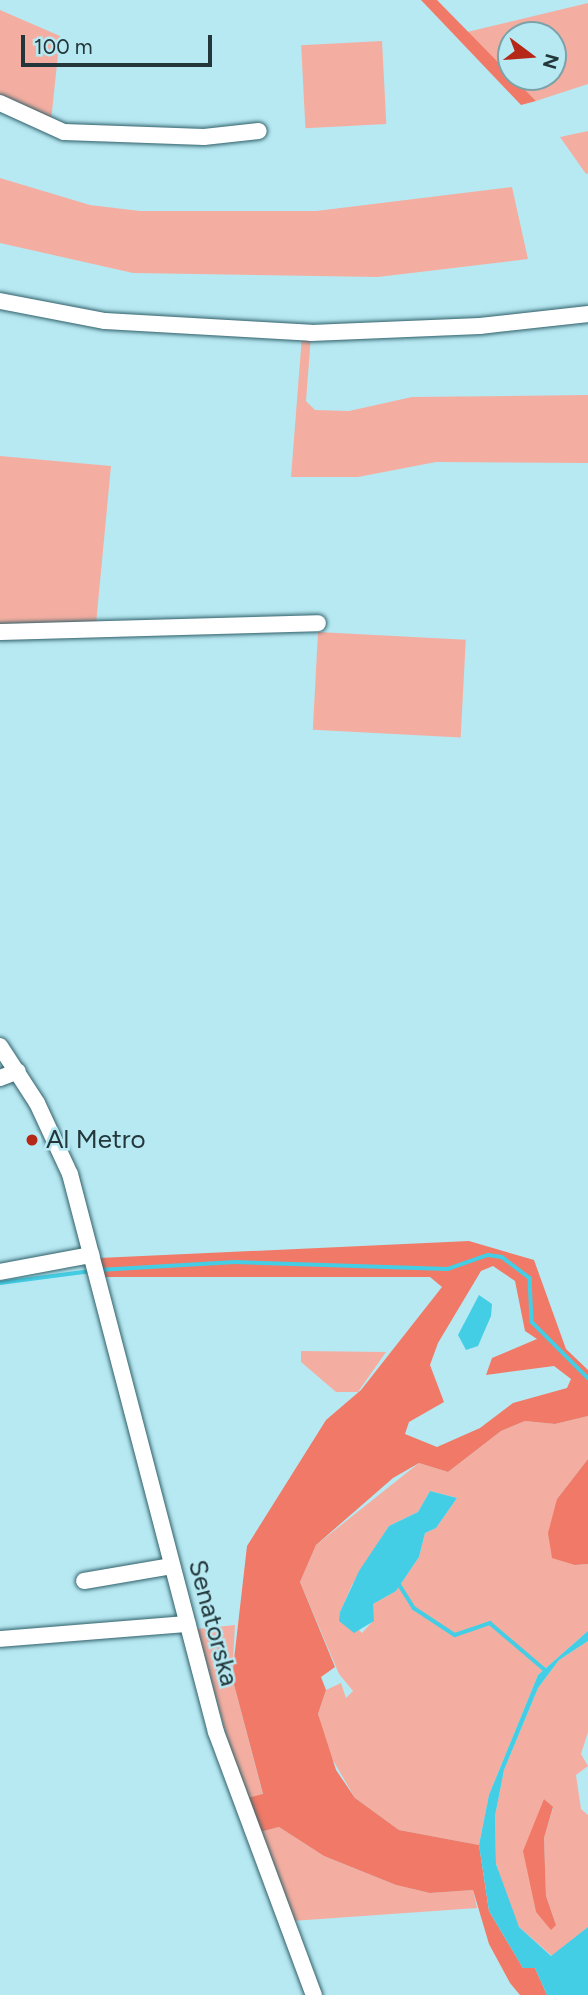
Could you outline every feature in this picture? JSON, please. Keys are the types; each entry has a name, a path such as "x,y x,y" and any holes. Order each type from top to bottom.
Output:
{"street":[{"path":"0,103 64,132 204,137 259,131"},
{"path":"0,301 105,321 311,333 480,326 588,314"},
{"path":"0,632 318,623"},
{"name":"Senatorska","path":"0,1046 18,1071 70,1174 187,1624 239,1803 314,1995"},
{"path":"0,1078 18,1071"},
{"path":"0,1272 91,1255"},
{"path":"84,1581 172,1566"},
{"path":"0,1639 187,1624"}],"shaded area":[{"path":"421,0 437,0 497,61 497,80"},
{"path":"588,3 588,84 567,91 567,21 513,21"},
{"path":"0,10 60,36 51,121 0,99"},
{"path":"497,25 497,62 467,32"},
{"path":"382,41 386,124 305,128 301,45"},
{"path":"508,91 526,91 536,101 521,105"},
{"path":"526,91 567,91 536,101"},
{"path":"588,131 588,173 586,174 560,137"},
{"path":"0,178 90,205 140,211 316,211 512,187 528,259 378,277 133,273 0,243"},
{"path":"302,336 311,336 306,401 315,410 349,411 412,397 588,395 588,463 436,462 358,477 291,477"},
{"path":"0,456 111,466 96,624 0,624"},
{"path":"318,632 466,640 461,738 313,730"},
{"path":"469,1241 534,1260 566,1349 588,1370 588,1416 555,1424 525,1421 501,1431 448,1472 419,1463 393,1478 316,1545 300,1582 335,1667 321,1677 326,1690 318,1714 336,1770 355,1798 399,1830 479,1845 489,1911 523,1968 535,1968 547,1995 520,1995 510,1983 489,1944 473,1890 430,1893 396,1885 324,1856 279,1827 256,1833 244,1799 263,1794 232,1677 247,1546 326,1420 361,1390 442,1287 430,1277 104,1277 99,1258","holes":["493,1266 515,1281 525,1331 537,1339 492,1358 486,1375 554,1366 571,1379 567,1388 513,1403 480,1428 437,1447 405,1434 409,1422 444,1402 430,1365 438,1343 481,1271"]},
{"path":"301,1351 386,1352 358,1392 336,1392 301,1362"},
{"path":"588,1416 588,1459 557,1499 575,1565 588,1564 588,1631 538,1675 489,1795 479,1845 399,1830 355,1798 327,1750 318,1714 326,1690 341,1683 346,1698 353,1691 339,1674 300,1582 316,1545 419,1463 448,1472 501,1431 525,1421 555,1424","holes":["430,1491 457,1498 436,1528 425,1533 419,1557 396,1591 373,1604 373,1621 362,1633 340,1612 352,1585 389,1526 418,1512"]},
{"path":"588,1459 588,1564 575,1565 552,1558 548,1533 557,1499"},
{"path":"235,1625 232,1677 263,1795 244,1799 197,1629"},
{"path":"588,1641 588,1732 581,1754 588,1766 576,1775 581,1809 588,1815 588,1927 552,1956 519,1927 509,1906 496,1863 495,1816 504,1770 538,1688 559,1660","holes":["544,1799 553,1808 544,1838 546,1896 556,1925 536,1912 531,1886"]},
{"path":"544,1799 553,1807 544,1838 546,1896 556,1925 551,1930 536,1912 523,1851"},
{"path":"279,1827 324,1856 396,1885 430,1893 473,1890 477,1908 292,1921 256,1833"}],"water":[{"path":"479,1295 492,1304 491,1316 478,1346 466,1350 458,1335"},
{"path":"430,1491 457,1498 436,1528 425,1533 419,1557 396,1591 373,1604 374,1621 354,1633 339,1621 340,1612 359,1571 389,1526 418,1512"},
{"path":"588,1631 588,1641 559,1660 538,1688 504,1770 495,1816 496,1864 519,1927 551,1956 588,1927 588,1995 547,1995 535,1968 523,1968 489,1911 479,1845 489,1795 538,1675"}],"waterway":[{"path":"99,1270 235,1262 448,1269 488,1255 502,1257 530,1278 532,1322 588,1378"},
{"path":"0,1283 91,1271"},
{"path":"399,1584 414,1608 455,1635 490,1623 544,1669"}],"place":[{"name":"Al Metro","path":"32,1140"}]}
